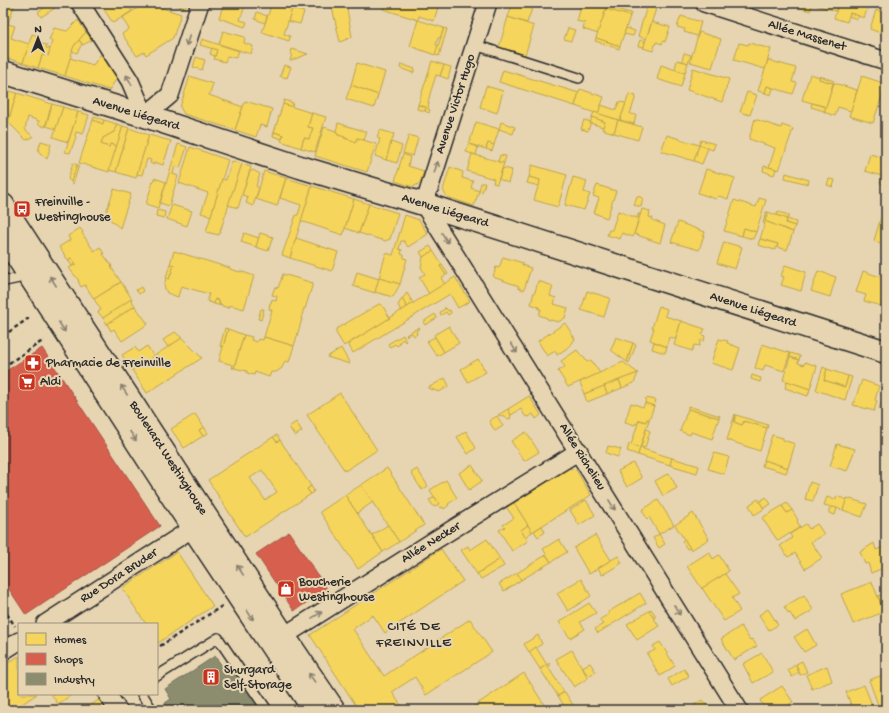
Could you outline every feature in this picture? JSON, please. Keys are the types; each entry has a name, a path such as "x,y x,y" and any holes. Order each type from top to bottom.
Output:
{"main road":[{"name":"Avenue Liégeard","path":"3,72 145,116 300,167 424,204 886,352"},
{"name":"Boulevard Westinghouse","path":"3,205 284,636 334,710"},
{"name":"Boulevard Westinghouse","path":"3,235 193,528 314,710"}],"street":[{"path":"80,3 130,82 145,116 170,95 200,3"},
{"name":"Avenue Victor Hugo","path":"424,204 488,3"},
{"name":"Allée Massenet","path":"704,3 745,9 886,61"},
{"name":"Allée Richelieu","path":"424,204 739,710"},
{"name":"Allée Necker","path":"284,636 579,451"},
{"name":"Rue Dora Bruder","path":"54,621 193,528"},
{"path":"3,651 17,634"},
{"path":"108,695 118,710"}],"lane":[{"path":"475,45 579,78"},
{"path":"3,277 5,280 30,276"},
{"path":"158,675 218,638 267,710"},
{"path":"143,695 152,710"}],"path":[{"path":"3,336 29,318"},
{"path":"3,367 44,340"},
{"path":"160,646 238,596"},
{"path":"3,608 17,634"}],"building: Homes":[{"path":"4,3 11,3 14,6 8,24 15,26 11,38 29,44 23,63 3,57"},
{"path":"51,3 55,8 41,17 38,12"},
{"path":"99,3 111,3 103,8"},
{"path":"111,3 127,3 132,11 113,23 103,8"},
{"path":"145,3 181,14 173,38 146,55 144,52 137,56 122,34 129,29 122,18"},
{"path":"170,3 187,3 185,8"},
{"path":"224,3 246,3 240,20 247,22 245,27 219,18"},
{"path":"272,3 290,3 300,7 298,11 292,9 284,34 290,36 289,41 262,32"},
{"path":"331,3 346,3 352,37 340,42"},
{"path":"384,3 439,3 434,21 419,16 418,20 383,9"},
{"path":"513,3 534,3 527,23 508,17"},
{"path":"582,3 591,3 606,8 598,34 583,29 585,23 577,21"},
{"path":"786,3 813,3 810,11"},
{"path":"839,3 836,11 812,4"},
{"path":"839,3 869,3 864,18 850,13 847,22 834,18"},
{"path":"607,4 613,5 612,8 631,13 630,16 606,9"},
{"path":"647,6 656,9 646,39 638,36"},
{"path":"292,9 304,12 300,24 288,21"},
{"path":"606,9 630,16 620,46 596,38"},
{"path":"876,10 886,13 880,33 870,29"},
{"path":"257,12 267,16 265,23 255,19"},
{"path":"850,13 859,16 857,19 849,16"},
{"path":"886,14 886,36 880,34"},
{"path":"681,16 701,22 697,36 684,32 685,29 677,27"},
{"path":"508,17 534,26 525,55 499,47"},
{"path":"78,20 86,32 74,46 65,76 38,68 42,55 48,56 52,41 49,40 54,28 67,31"},
{"path":"418,20 444,28 440,38 438,38 436,45 438,46 435,55 410,46"},
{"path":"652,22 670,27 665,42 663,41 662,44 656,42 653,51 643,48"},
{"path":"444,28 447,29 439,56 435,55"},
{"path":"568,28 575,30 571,41 564,39"},
{"path":"626,28 635,31 633,36 624,34"},
{"path":"223,31 245,37 244,43 253,46 251,54 219,44"},
{"path":"86,32 92,40 83,45 79,40"},
{"path":"699,32 721,39 712,68 690,62"},
{"path":"32,34 38,36 36,42 47,45 46,48 50,49 48,56 42,55 38,68 23,63"},
{"path":"596,38 620,46 619,49 595,41"},
{"path":"202,39 239,51 236,58 227,56 225,62 214,59 217,50 200,45"},
{"path":"79,40 82,44 77,53 72,51"},
{"path":"640,40 645,41 644,47 638,46"},
{"path":"739,43 748,45 749,43 771,49 765,69 734,60"},
{"path":"212,48 217,50 215,56 210,54"},
{"path":"292,49 308,54 290,61"},
{"path":"684,53 691,55 688,63 682,61"},
{"path":"101,54 117,78 109,90 65,76 70,58 93,65"},
{"path":"196,57 205,60 202,70 193,67"},
{"path":"677,60 688,63 685,73 675,69"},
{"path":"768,60 796,68 792,82 797,83 793,94 767,86 765,93 758,91"},
{"path":"432,61 444,65 440,76 436,75 430,94 428,103 428,109 430,110 429,113 425,111 426,107 418,105"},
{"path":"357,63 385,72 378,95 351,85"},
{"path":"401,64 415,69 413,73 400,68"},
{"path":"284,65 291,67 287,78 280,76"},
{"path":"444,65 451,67 448,79 440,76"},
{"path":"661,65 685,73 681,87 657,79"},
{"path":"693,68 729,79 722,102 687,90"},
{"path":"503,70 579,93 575,106 499,82"},
{"path":"810,74 820,77 819,79 833,83 826,107 802,100"},
{"path":"190,76 213,84 209,95 243,107 235,130 184,114 180,107"},
{"path":"820,76 834,81 833,83 819,79"},
{"path":"862,76 886,84 873,123 849,116"},
{"path":"834,83 857,90 851,111 838,107 835,116 824,112"},
{"path":"351,85 378,95 374,108 346,99"},
{"path":"486,86 503,91 497,113 480,107"},
{"path":"767,86 773,88 771,95 765,93"},
{"path":"580,89 604,97 598,114 575,106"},
{"path":"6,90 17,93 7,123 3,118 3,100"},
{"path":"747,92 757,95 750,115 740,112"},
{"path":"17,93 52,104 45,127 38,124 39,121 28,117 25,129 33,137 26,140 8,122"},
{"path":"629,94 636,96 630,114 636,115 634,124 620,120"},
{"path":"284,100 293,103 292,107 283,104"},
{"path":"245,101 272,109 267,127 260,125 256,137 235,130"},
{"path":"619,102 626,103 620,120 598,114 601,105 616,110"},
{"path":"812,103 826,107 824,111 811,107"},
{"path":"52,104 63,107 56,129 46,126"},
{"path":"283,104 312,113 308,127 313,128 309,139 304,138 301,148 281,141 283,135 274,132"},
{"path":"418,105 426,107 425,111 417,109"},
{"path":"63,107 78,112 68,142 53,137"},
{"path":"78,112 89,115 83,134 76,132 76,137 70,153 65,152"},
{"path":"594,112 618,120 614,133 602,129 605,122 592,117"},
{"path":"312,113 326,117 315,152 301,148 304,138 309,139 313,128 308,127"},
{"path":"94,117 104,120 103,124 93,120"},
{"path":"592,117 605,122 603,127 590,123"},
{"path":"755,119 781,128 782,125 793,129 779,170 769,167 775,148 749,139"},
{"path":"93,120 103,124 104,120 117,124 114,132 103,138 101,144 109,147 110,144 117,146 109,172 79,163"},
{"path":"584,120 591,122 588,131 581,129"},
{"path":"618,120 642,127 638,140 614,133"},
{"path":"476,122 499,129 494,145 488,143 486,149 469,144"},
{"path":"501,122 515,127 513,134 499,129"},
{"path":"338,123 367,132 364,140 357,138 356,142 338,135 336,131"},
{"path":"117,124 123,126 117,146 110,144 109,147 101,144 103,138 114,132"},
{"path":"123,126 129,128 116,172 109,170"},
{"path":"324,127 336,131 338,135 345,137 344,138 356,142 357,138 376,144 367,172 315,156"},
{"path":"129,128 149,135 136,178 116,172"},
{"path":"380,130 394,134 386,160 375,156 380,139 377,138"},
{"path":"274,132 283,135 282,139 273,136"},
{"path":"149,135 171,141 163,165 154,162 154,165 150,163 151,160 147,159 142,175 137,174"},
{"path":"409,135 418,138 413,156 403,153"},
{"path":"667,135 699,145 694,161 661,151"},
{"path":"701,140 715,144 713,150 699,145"},
{"path":"41,141 51,144 47,159 38,151"},
{"path":"391,142 402,146 397,163 386,160"},
{"path":"488,143 494,145 492,151 486,149"},
{"path":"178,144 187,147 180,168 175,166 173,174 178,176 169,206 160,203"},
{"path":"469,144 478,147 476,155 466,152"},
{"path":"699,145 708,148 702,164 694,161"},
{"path":"190,147 228,160 211,216 201,213 208,193 179,183"},
{"path":"403,154 410,157 408,166 424,171 420,183 413,187 395,181"},
{"path":"472,154 504,163 497,184 493,183 494,179 467,171"},
{"path":"870,154 881,157 882,155 886,157 886,185 880,183 882,176 865,171"},
{"path":"500,155 506,156 504,163 498,162"},
{"path":"232,161 242,164 219,235 206,232 222,179 226,180"},
{"path":"73,163 77,165 71,182 68,179"},
{"path":"242,164 251,167 238,208 228,205"},
{"path":"77,165 79,165 73,184 71,182"},
{"path":"532,165 567,175 558,207 534,200 540,180 529,177"},
{"path":"764,166 776,169 774,175 763,171"},
{"path":"450,167 463,172 462,178 473,181 471,188 479,191 474,206 447,197 443,190"},
{"path":"503,168 512,170 508,183 499,179"},
{"path":"706,169 735,178 728,199 719,196 716,199 698,193"},
{"path":"253,170 260,174 256,186 259,188 253,206 246,203 248,197 242,195 250,171"},
{"path":"264,171 286,178 277,206 256,199"},
{"path":"786,173 809,180 808,184 785,178"},
{"path":"529,177 540,180 539,186 527,183"},
{"path":"573,177 587,181 584,192 590,194 584,210 565,205"},
{"path":"154,178 166,182 158,208 146,204"},
{"path":"286,178 312,186 290,258 282,255 301,205 280,198"},
{"path":"829,179 835,180 833,187 827,185"},
{"path":"481,183 485,183 482,192 479,191"},
{"path":"597,185 616,191 607,218 594,213 599,198 593,196"},
{"path":"312,186 354,199 343,235 301,221"},
{"path":"114,189 131,194 120,228 105,215"},
{"path":"637,196 643,198 641,207 634,205"},
{"path":"759,198 766,200 756,232 744,228 742,236 724,231 734,200 756,207"},
{"path":"354,199 369,204 359,233 345,228"},
{"path":"369,204 398,213 390,239 385,241 359,233"},
{"path":"172,205 192,211 187,226 167,219"},
{"path":"642,209 650,211 649,217 653,218 652,220 665,225 660,243 634,234"},
{"path":"157,210 165,212 164,218 156,216"},
{"path":"883,210 886,211 886,245 874,241"},
{"path":"618,211 637,218 638,214 640,214 633,237 622,233 620,239 607,235 609,230 612,230"},
{"path":"766,212 768,212 765,221 793,232 787,250 777,247 778,244 760,239 765,223 763,223"},
{"path":"768,212 787,219 786,223 795,226 793,232 765,221"},
{"path":"778,212 789,215 787,219 777,215"},
{"path":"405,215 419,220 428,234 408,247 404,241 401,241 399,249 402,250 401,254 404,255 404,258 407,259 400,284 379,278 386,253 393,255"},
{"path":"787,219 796,222 795,226 786,223"},
{"path":"678,222 705,232 699,250 671,242"},
{"path":"80,228 94,251 100,247 121,282 94,299 85,285 81,287 79,281 69,268 76,264 71,258 68,260 59,247 70,240 68,236"},
{"path":"744,228 756,232 753,239 742,236"},
{"path":"244,233 259,238 256,247 241,242"},
{"path":"260,233 273,237 268,251 256,247"},
{"path":"296,238 338,252 332,271 290,258"},
{"path":"760,239 778,244 775,250 758,245"},
{"path":"724,242 742,247 735,269 717,263"},
{"path":"430,246 433,251 423,257 420,252"},
{"path":"174,251 254,276 244,309 230,305 229,308 222,306 219,304 219,301 215,299 214,304 207,301 209,294 181,286 178,297 167,293 164,286 166,278 169,279 174,265 170,264"},
{"path":"433,251 442,265 440,266 446,275 441,278 445,284 429,294 419,277 425,274 421,267 423,257"},
{"path":"503,257 523,263 522,265 531,268 524,290 518,288 519,286 493,277 496,267 499,268"},
{"path":"71,258 76,264 72,266 68,260"},
{"path":"170,264 174,265 169,279 166,278"},
{"path":"442,265 448,274 446,275 440,266"},
{"path":"785,265 806,272 801,291 781,285 784,277 781,276"},
{"path":"818,271 836,277 830,297 811,291"},
{"path":"863,271 886,279 886,297 885,301 882,300 881,306 864,301 866,295 856,292"},
{"path":"357,272 379,279 375,293 353,286"},
{"path":"283,274 313,283 305,309 304,308 294,346 264,337 272,310 269,309 270,303 272,299 276,301 277,296 272,295 275,287 278,288"},
{"path":"455,277 470,301 458,308 450,294 353,353 348,344"},
{"path":"379,278 400,284 393,297 375,292"},
{"path":"538,281 553,286 550,296 556,298 554,304 568,308 565,318 558,322 539,315 541,309 538,309 539,307 531,304"},
{"path":"121,282 132,299 103,318 98,312 101,310 94,299"},
{"path":"141,287 143,291 139,294 136,290"},
{"path":"587,291 610,298 604,317 581,310"},
{"path":"407,293 413,303 407,307 402,299"},
{"path":"131,299 135,306 107,324 103,318"},
{"path":"215,299 219,301 219,304 222,306 214,304"},
{"path":"402,299 407,307 401,311 398,305"},
{"path":"379,304 382,305 390,318 344,346 336,333 336,329"},
{"path":"135,306 148,324 122,341 114,329 111,331 107,324"},
{"path":"659,306 667,309 665,316 681,321 676,339 669,337 667,347 650,340"},
{"path":"444,308 448,311 450,310 451,313 448,315 446,312 441,315 440,312 445,309"},
{"path":"261,309 264,309 261,320 258,319"},
{"path":"435,314 437,318 425,325 423,322"},
{"path":"681,321 705,329 702,335 705,336 704,341 701,340 699,346 694,345 692,351 674,345"},
{"path":"565,323 575,339 570,346 557,355 555,351 547,356 538,341"},
{"path":"449,326 459,343 444,352 434,335"},
{"path":"419,327 420,328 416,331 417,334 414,336 412,333 407,336 406,335"},
{"path":"225,328 228,329 223,347 220,346"},
{"path":"228,329 244,335 234,368 232,368 233,365 219,361"},
{"path":"175,332 182,338 168,347 163,340"},
{"path":"244,335 252,337 251,340 257,342 258,339 263,340 264,337 294,346 289,362 285,361 282,368 276,372 271,372 269,377 255,372 254,375 247,373 247,371 234,368"},
{"path":"403,335 406,341 405,342 403,339 397,346 395,344 390,347 388,344"},
{"path":"435,337 444,352 437,356 427,341"},
{"path":"616,337 633,343 627,362 611,350"},
{"path":"182,338 202,358 147,393 132,370"},
{"path":"719,339 728,341 727,343 740,348 733,370 711,363"},
{"path":"654,342 667,347 665,353 652,349"},
{"path":"633,343 636,345 629,363 627,362"},
{"path":"762,344 790,353 784,371 765,365 763,371 755,368"},
{"path":"147,346 154,356 132,370 122,355 135,347 138,352"},
{"path":"341,348 342,350 350,364 327,357"},
{"path":"577,350 587,362 591,360 600,373 568,387 558,371 565,367 561,361"},
{"path":"791,353 800,356 799,360 790,357"},
{"path":"790,357 799,360 798,363 804,365 805,362 817,366 810,389 783,380"},
{"path":"478,359 486,372 468,382 461,369"},
{"path":"623,362 638,373 584,394 580,382"},
{"path":"823,367 827,369 824,380 845,387 848,376 852,377 845,400 816,390"},
{"path":"827,369 848,376 845,387 824,380"},
{"path":"638,373 634,383 622,388 619,380"},
{"path":"752,375 761,378 760,382 751,379"},
{"path":"445,378 449,386 439,392 428,388"},
{"path":"619,380 622,388 607,394 604,386"},
{"path":"862,380 879,386 874,411 853,405"},
{"path":"787,381 810,389 808,396 785,388"},
{"path":"604,386 607,394 587,402 584,394"},
{"path":"886,388 886,411 879,409"},
{"path":"340,393 377,450 345,471 307,415"},
{"path":"529,396 541,415 536,419 533,414 529,417 525,416 521,409 511,415 508,409"},
{"path":"646,398 656,400 654,406 645,403"},
{"path":"631,403 643,407 645,403 654,406 649,420 647,419 646,422 639,420 638,424 636,423 635,425 625,422"},
{"path":"688,406 720,416 719,418 688,409"},
{"path":"508,409 511,415 510,419 498,415"},
{"path":"688,409 719,418 712,439 691,432 690,435 680,431"},
{"path":"195,414 204,427 199,430 203,436 184,448 171,429"},
{"path":"735,414 734,422 742,425 744,421 767,428 760,451 727,440"},
{"path":"736,415 768,425 767,428 744,421 742,425 734,422"},
{"path":"497,416 503,426 495,431 489,421"},
{"path":"647,419 649,420 640,448 631,445 639,420 646,422"},
{"path":"296,422 302,431 295,436 289,427"},
{"path":"204,427 208,433 203,436 199,430"},
{"path":"646,429 650,431 645,448 641,447"},
{"path":"466,431 476,448 468,454 457,437"},
{"path":"526,432 539,452 524,461 511,441"},
{"path":"277,435 280,440 277,442 273,437"},
{"path":"772,435 783,438 783,440 795,444 788,468 764,460"},
{"path":"273,437 277,442 280,440 311,486 307,489 311,494 245,537 208,480","holes":["262,470 277,492 265,500 250,478"]},
{"path":"629,444 640,448 638,455 627,451"},
{"path":"837,444 855,449 847,471 830,466"},
{"path":"608,446 621,449 618,457 606,453"},
{"path":"640,448 672,458 670,465 638,455"},
{"path":"714,453 729,457 724,474 708,469"},
{"path":"672,458 699,466 697,473 670,465"},
{"path":"764,460 788,468 786,473 762,466"},
{"path":"633,463 642,478 627,487 618,471"},
{"path":"472,465 482,481 469,490 459,473"},
{"path":"387,468 424,525 399,542 361,485"},
{"path":"569,468 576,470 591,495 532,532 514,503"},
{"path":"417,469 428,486 422,490 411,473"},
{"path":"669,473 677,488 663,496 655,481"},
{"path":"446,480 457,498 448,504 449,505 444,509 443,507 441,508 430,490"},
{"path":"810,482 818,485 813,501 805,499"},
{"path":"361,485 373,502 357,513 345,495"},
{"path":"311,486 314,491 311,494 307,489"},
{"path":"345,495 383,552 358,569 320,512"},
{"path":"837,496 847,500 843,510 824,505 827,497 835,500"},
{"path":"435,497 439,504 434,507 429,500"},
{"path":"766,497 771,504 764,508 759,502"},
{"path":"847,498 867,504 862,517 843,510"},
{"path":"758,499 764,509 754,515 749,505"},
{"path":"586,500 595,515 579,525 570,510"},
{"path":"658,500 674,525 659,534 649,517 647,519 642,510"},
{"path":"514,503 528,525 521,530 528,541 512,551 499,530 505,527 503,525 514,518 506,507"},
{"path":"787,503 792,510 787,513 782,506"},
{"path":"782,506 787,513 792,510 800,527 778,541 762,518"},
{"path":"833,507 837,508 835,515 829,513 829,509"},
{"path":"693,513 709,539 691,550 675,525"},
{"path":"806,524 809,529 817,524 824,534 811,542 822,558 805,569 795,553 788,557 780,546 792,538 790,534"},
{"path":"388,525 399,542 383,552 372,535"},
{"path":"528,525 532,532 525,537 521,530"},
{"path":"542,526 545,532 538,537 534,531"},
{"path":"659,534 665,544 659,548 653,538"},
{"path":"595,535 611,560 589,574 574,548"},
{"path":"487,539 500,559 477,574 461,550 468,546 470,550"},
{"path":"559,539 567,552 551,562 543,549"},
{"path":"684,539 690,548 687,549 682,541"},
{"path":"874,543 876,550 886,546 886,567 871,573 868,563 865,564 860,552"},
{"path":"441,549 463,581 385,633 373,615 353,629 384,676 470,619 492,652 426,695 415,677 392,692 404,710 359,710 310,635"},
{"path":"177,552 213,606 158,643 158,623 145,623 122,588"},
{"path":"709,552 713,559 719,555 729,571 702,589 687,566"},
{"path":"546,555 551,562 521,580 517,573"},
{"path":"618,556 622,563 602,575 598,568"},
{"path":"500,559 504,566 481,579 477,574"},
{"path":"517,573 521,580 504,591 499,584"},
{"path":"725,574 739,594 732,598 740,611 724,621 702,588"},
{"path":"581,579 591,596 568,611 557,593"},
{"path":"872,582 884,612 853,624 841,594"},
{"path":"640,593 646,603 598,633 595,629 603,624 599,620 609,614 608,612"},
{"path":"886,593 886,618 878,596"},
{"path":"804,595 813,610 795,621 784,607"},
{"path":"589,603 596,613 580,622 585,629 570,638 559,622"},
{"path":"651,609 656,616 654,618 649,611"},
{"path":"768,609 778,625 769,630 759,615"},
{"path":"649,611 659,626 637,640 627,624"},
{"path":"741,626 750,640 752,639 757,646 734,660 721,639"},
{"path":"807,629 816,645 804,652 794,637"},
{"path":"538,635 542,644 529,652 524,644"},
{"path":"660,642 675,666 660,676 647,654 655,650 653,646"},
{"path":"536,647 547,665 540,669 529,652"},
{"path":"572,650 588,678 574,687 556,659"},
{"path":"762,653 773,672 753,683 743,664"},
{"path":"18,657 18,695 36,695 13,710 3,710 3,666"},
{"path":"802,661 807,672 800,675 796,664"},
{"path":"550,663 551,665 548,667 564,692 558,696 540,669"},
{"path":"590,663 596,672 588,676 582,667"},
{"path":"795,665 799,672 792,677 788,670"},
{"path":"827,666 832,681 812,689 806,675"},
{"path":"684,669 689,676 672,686 668,679"},
{"path":"524,673 545,706 539,710 468,710"},
{"path":"886,674 886,707 880,710 869,680"},
{"path":"864,685 873,707 866,710 853,710 846,692"},
{"path":"782,686 793,702 780,710 770,710 767,706 764,707 760,700"},
{"path":"565,692 576,710 567,710 558,696"},
{"path":"52,695 72,695 58,704"},
{"path":"100,699 107,710 84,710"},
{"path":"702,700 709,710 696,710 697,709 694,705"}],"building: Shops":[{"path":"42,348 160,526 26,615 3,580 3,373"},
{"path":"289,532 327,589 294,611 256,554"}],"building: Industry":[{"name":"Shurgard Self-Storage","path":"215,656 222,666 228,661 261,710 170,710 165,703 171,699 165,689"}],"place":[{"name":"Freinville - Westinghouse","path":"22,209"},
{"name":"Pharmacie de Freinville","path":"33,363"},
{"name":"Aldi","path":"27,382"},
{"name":"Boucherie Westinghouse","path":"286,589"},
{"name":"Shurgard Self-Storage","path":"211,677"}],"district":[{"name":"CITÉ DE FREINVILLE","path":"414,636"}]}
